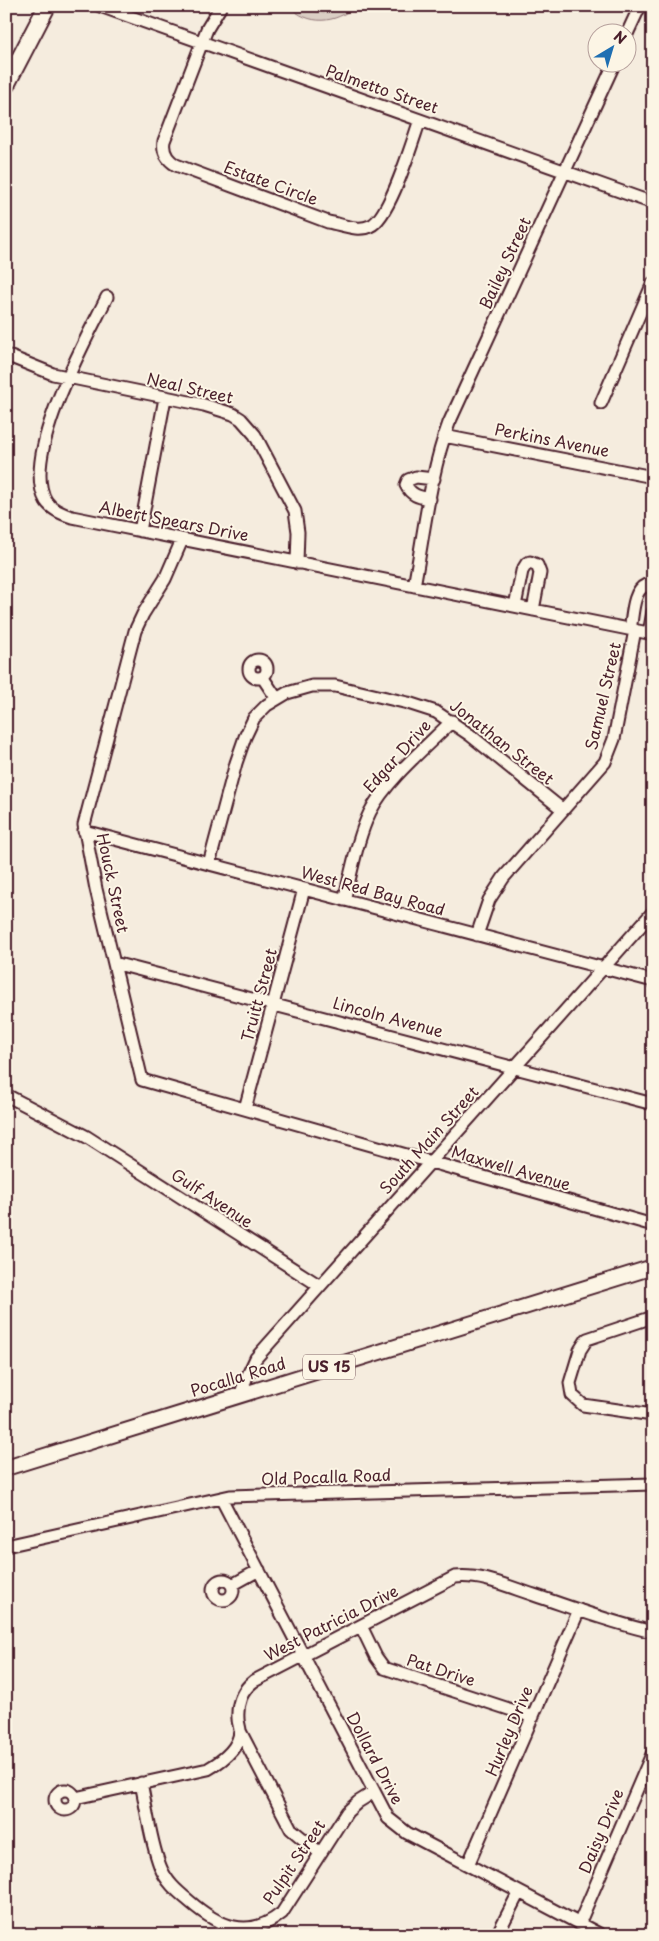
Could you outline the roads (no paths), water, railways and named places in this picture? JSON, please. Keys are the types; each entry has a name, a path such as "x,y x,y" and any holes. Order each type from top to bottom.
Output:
{"highway":[{"path":"6,85 47,6"}],"main road":[{"name":"Pocalla Road","path":"6,1468 653,1267"}],"street":[{"name":"Palmetto Street","path":"100,6 653,203"},
{"name":"Estate Circle","path":"221,6 207,29 164,142 163,146 171,162 187,170 328,222 360,228 375,224 389,203 420,120"},
{"path":"633,22 640,6"},
{"name":"Bailey Street","path":"414,586 444,436 609,72"},
{"path":"601,403 653,283"},
{"name":"Albert Spears Drive","path":"107,297 54,410 42,451 42,484 46,501 57,511 72,517 182,540 651,633 653,612"},
{"name":"Neal Street","path":"6,355 68,378 222,409 238,416 252,430 295,510 298,532 297,563"},
{"path":"140,531 165,398"},
{"name":"Perkins Avenue","path":"444,436 653,477"},
{"path":"430,499 414,495 406,485 408,480 412,478 434,479"},
{"name":"Houck Street","path":"182,540 165,579 143,614 135,631 84,831 142,1080 245,1109"},
{"path":"515,606 522,571 526,563 530,562 537,565 540,573 533,610"},
{"path":"633,630 637,593 641,587 646,585 653,588"},
{"name":"Samuel Street","path":"477,935 492,892 605,762 610,752 633,630"},
{"path":"263,678 277,699"},
{"name":"Jonathan Street","path":"209,864 245,737 254,718 267,705 277,699 304,688 336,686 429,709 452,721 563,810"},
{"name":"Edgar Drive","path":"344,900 365,824 379,797 393,780 452,721"},
{"name":"West Red Bay Road","path":"84,831 653,981"},
{"name":"Truitt Street","path":"245,1109 304,889"},
{"name":"South Main Street","path":"240,1396 256,1358 653,912"},
{"name":"Lincoln Avenue","path":"114,963 653,1104"},
{"name":"Gulf Avenue","path":"6,1095 87,1137 320,1286"},
{"name":"Maxwell Avenue","path":"245,1109 653,1225"},
{"path":"653,1317 587,1339 580,1350 570,1383 572,1395 583,1405 653,1415"},
{"name":"Old Pocalla Road","path":"6,1546 221,1498 531,1486 653,1484"},
{"name":"Dollard Drive","path":"221,1498 384,1813 398,1828 600,1935"},
{"path":"232,1585 259,1570"},
{"name":"West Patricia Drive","path":"75,1798 208,1769 220,1762 232,1750 240,1731 238,1720 239,1701 247,1686 455,1577 464,1576 485,1579 653,1632"},
{"name":"Hurley Drive","path":"468,1866 579,1610"},
{"name":"Pat Drive","path":"361,1626 376,1657 384,1668 533,1717"},
{"path":"240,1731 288,1824 298,1837 320,1853"},
{"name":"Daisy Drive","path":"579,1924 653,1752"},
{"name":"Pulpit Street","path":"141,1783 158,1858 165,1878 172,1887 197,1908 221,1924 231,1927 248,1928 276,1918 286,1907 347,1812 374,1792"},
{"path":"497,1935 519,1892"}]}
